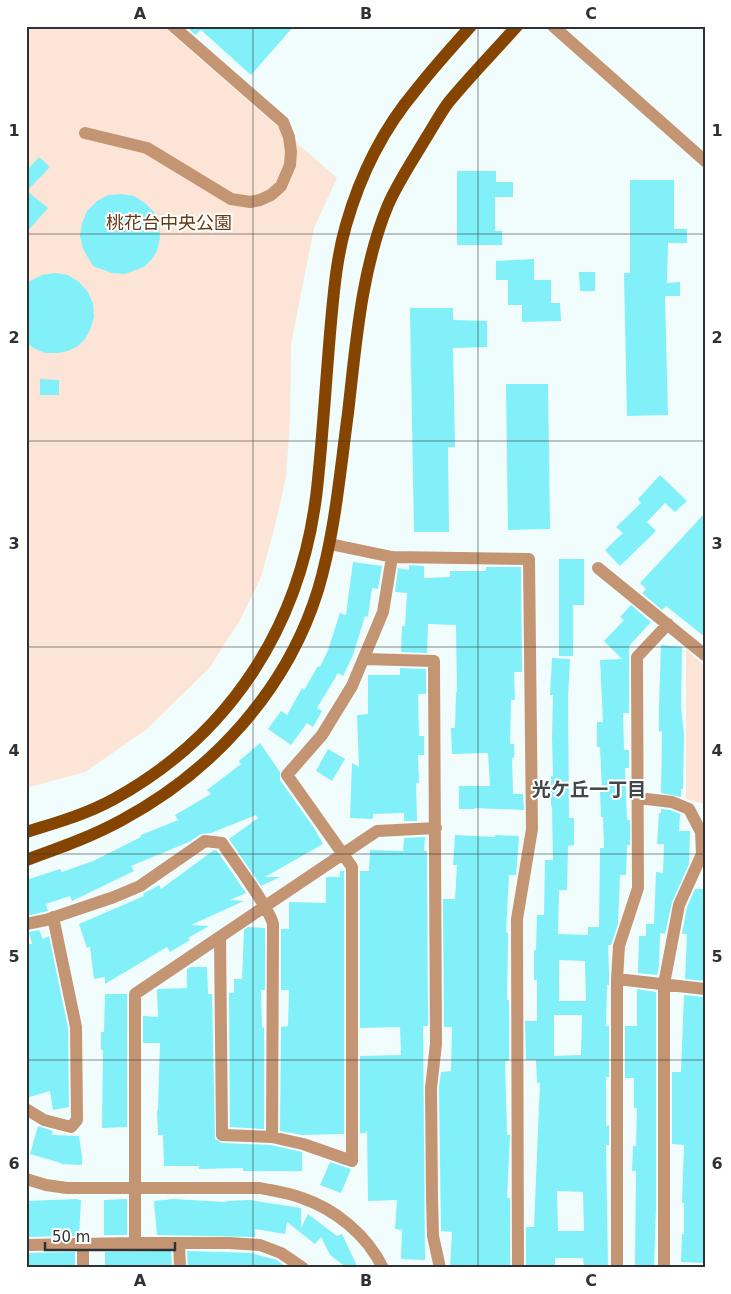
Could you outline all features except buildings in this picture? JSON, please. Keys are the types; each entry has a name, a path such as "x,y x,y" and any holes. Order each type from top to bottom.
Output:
{"main road":[{"path":"26,832 65,820 112,800 145,780 173,759 203,733 229,705 252,674 272,641 296,585 317,492 335,275 345,227 357,190 371,158 391,124 414,91 471,26"},
{"path":"26,860 71,844 121,820 157,799 221,748 251,717 273,684 293,650 318,591 330,544 366,279 388,206 403,175 447,105 517,26"}],"street":[{"path":"85,133 147,148 231,200 250,202 260,200 271,195 281,186 290,166 291,152 289,137 283,122 173,26"},
{"path":"553,26 705,161"},
{"path":"330,544 392,558 530,559 532,829 517,919 518,1268"},
{"path":"220,937 222,1135 272,1137 303,1144 352,1161 352,867 287,776 322,735 352,686 383,612 392,558"},
{"path":"598,568 705,655"},
{"path":"617,1268 617,979 619,946 638,888 637,657 668,624"},
{"path":"364,659 434,661 436,1044 431,1088 432,1198 433,1236 440,1268"},
{"path":"638,798 672,802 688,809 702,832 702,854 679,905 664,984 664,1268"},
{"path":"135,1243 135,994 377,831 436,828"},
{"path":"26,924 114,897 140,886 205,841 222,842 272,920 272,1137"},
{"path":"26,1110 44,1120 72,1127 77,1120 76,1027 53,917"},
{"path":"617,979 705,989"},
{"path":"26,1179 46,1185 67,1188 260,1188 302,1198 319,1205 351,1227 367,1243 382,1268"},
{"path":"179,1243 180,1268"},
{"path":"26,1245 179,1243 260,1245 281,1253 303,1268"},
{"path":"83,1244 83,1268"}],"green space":[{"name":"桃花台中央公園","path":"26,26 163,26 337,178 314,228 291,345 290,421 286,477 261,577 240,620 210,667 147,729 85,772 26,788"},
{"path":"686,649 705,666 705,804 686,799"}],"district":[{"name":"光ケ丘一丁目","path":"589,789"}]}
